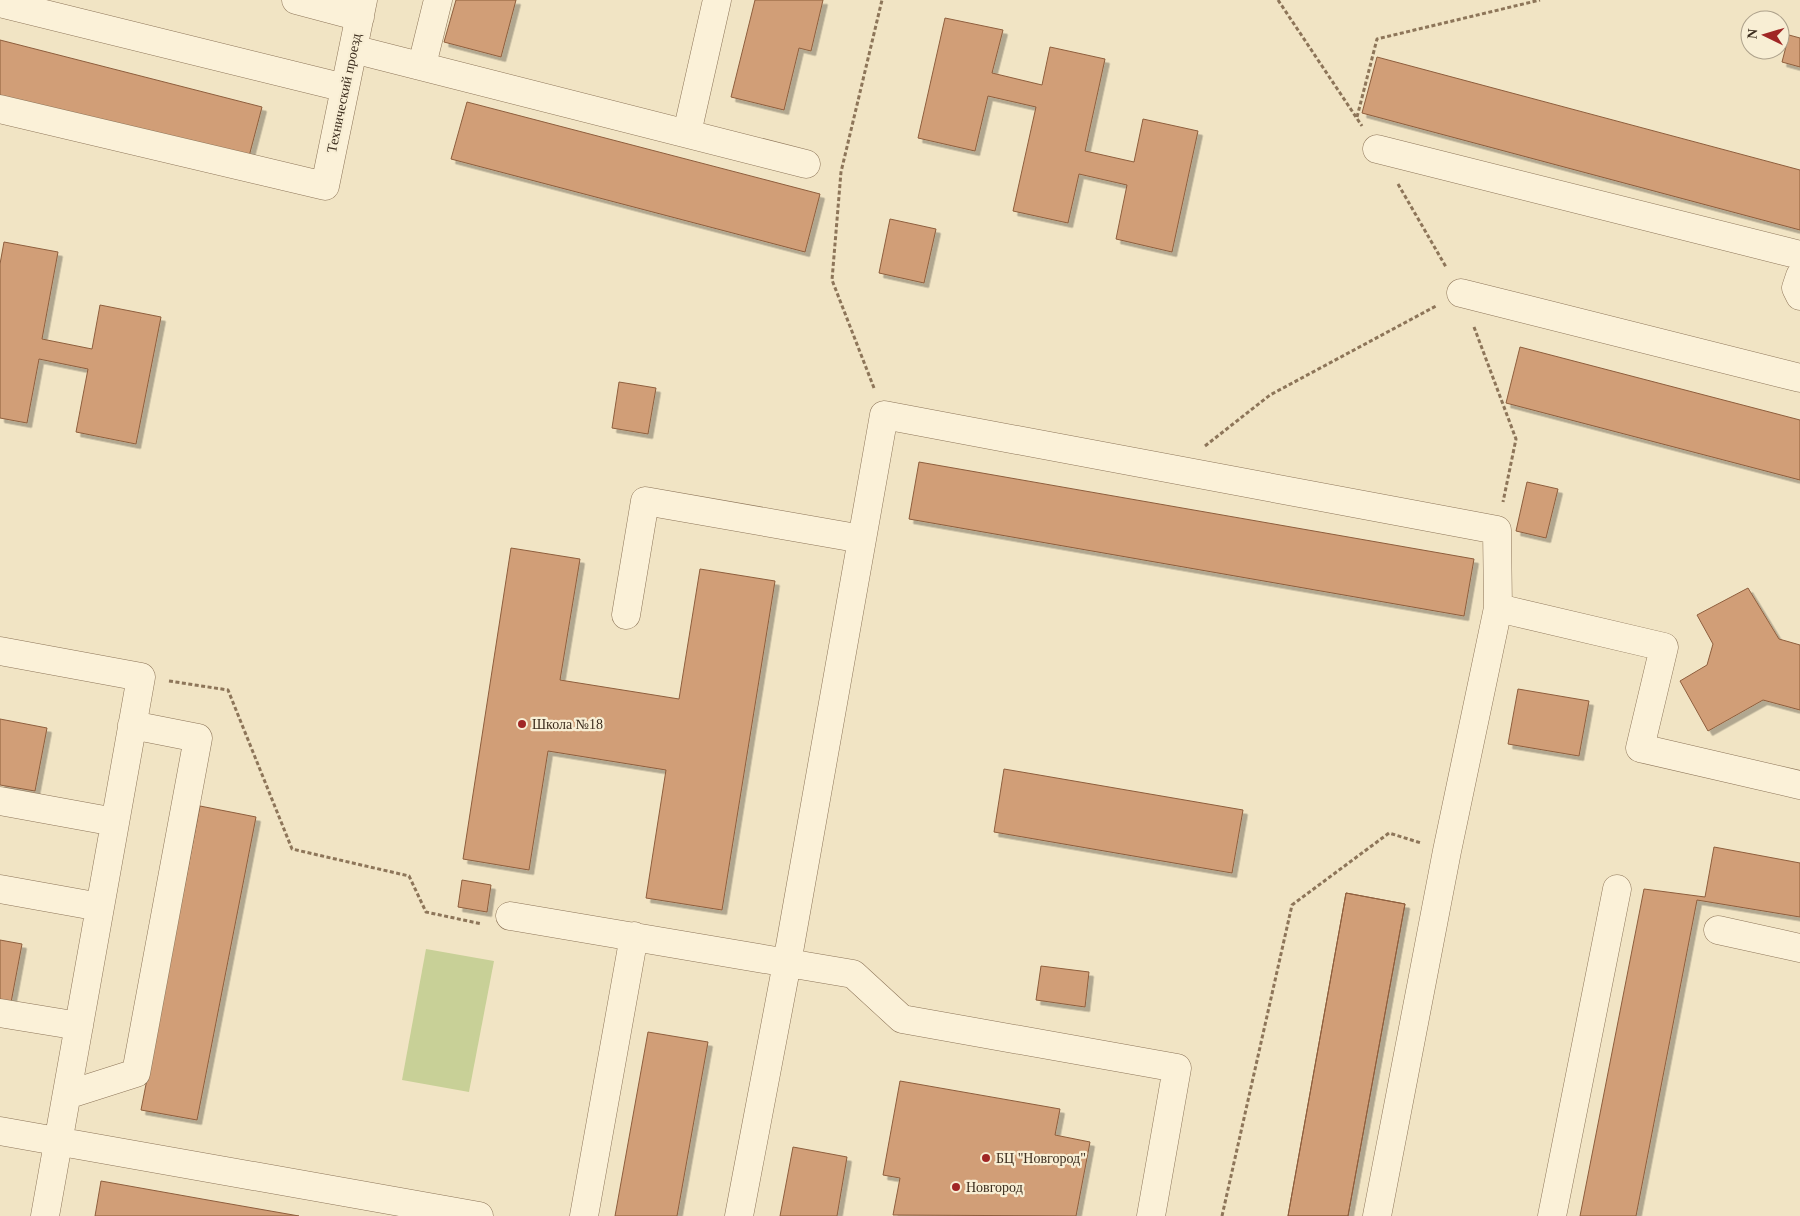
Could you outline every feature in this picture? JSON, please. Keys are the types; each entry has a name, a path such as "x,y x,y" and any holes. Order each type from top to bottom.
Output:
{"street":[{"path":"296,0 362,8"},
{"path":"422,65 438,0"},
{"path":"687,133 717,0"},
{"path":"0,2 345,88"},
{"name":"Технический проезд","path":"0,109 324,186 362,8"},
{"path":"353,49 806,164"},
{"path":"1377,149 1800,254"},
{"path":"1800,276 1796,288 1800,296"},
{"path":"1461,293 1800,378"},
{"path":"739,1216 787,963 884,414 1497,530 1498,608 1448,851 1377,1216"},
{"path":"626,615 645,501 862,539"},
{"path":"1498,608 1664,647 1640,748 1800,785"},
{"path":"0,652 141,676 45,1216"},
{"path":"67,1095 136,1073 198,738 132,725"},
{"path":"0,801 116,822"},
{"path":"0,889 100,907"},
{"path":"1552,1216 1617,889"},
{"path":"510,916 853,974 902,1019 1177,1068 1151,1216"},
{"path":"1718,930 1800,948"},
{"path":"584,1216 634,936"},
{"path":"0,1012 79,1026"},
{"path":"0,1130 479,1216"}],"path":[{"path":"882,0 841,172 832,280 884,414"},
{"path":"1278,0 1377,149 1461,293 1516,439 1497,530"},
{"path":"1357,118 1377,39 1540,0"},
{"path":"1175,469 1270,395 1461,293"},
{"path":"141,676 228,690 292,849 410,876 426,912 489,925 510,916"},
{"path":"1222,1216 1292,905 1389,833 1448,851"}],"green space":[{"path":"426,949 494,961 469,1092 402,1080"}],"building":[{"path":"456,0 516,0 501,57 444,42"},
{"path":"755,0 823,0 811,51 799,48 784,110 731,97"},
{"path":"945,18 1003,30 992,73 1042,85 1050,47 1105,59 1085,151 1134,162 1143,119 1198,131 1172,252 1116,239 1127,185 1079,174 1068,223 1013,211 1036,107 988,96 975,151 918,138"},
{"path":"1790,35 1800,38 1800,67 1782,62 1783,60 1790,60"},
{"path":"0,40 262,107 247,164 0,101"},
{"path":"1377,57 1800,170 1800,230 1362,113"},
{"path":"467,102 820,194 805,252 451,159"},
{"path":"890,219 936,229 924,283 879,273"},
{"path":"4,242 58,252 42,339 92,349 100,305 161,317 136,444 76,432 88,369 39,359 27,423 0,418 0,264"},
{"path":"1520,347 1800,420 1800,480 1506,403"},
{"path":"619,382 656,388 648,434 612,428"},
{"path":"919,462 1474,559 1464,616 909,519"},
{"path":"1527,482 1558,489 1546,538 1516,531"},
{"path":"511,548 580,559 560,680 679,699 700,569 775,581 722,910 646,898 666,770 548,751 529,870 463,859"},
{"path":"1748,588 1779,639 1800,645 1800,710 1763,700 1708,731 1680,681 1707,665 1713,644 1697,615"},
{"path":"1518,689 1589,701 1579,756 1508,744"},
{"path":"0,719 47,728 35,791 0,785"},
{"path":"1004,769 1243,810 1232,873 994,832"},
{"path":"200,806 256,817 197,1120 141,1110"},
{"path":"1714,847 1800,863 1800,917 1697,900 1636,1216 1580,1216 1644,889 1705,897"},
{"path":"462,880 491,885 487,912 458,907"},
{"path":"1346,893 1405,904 1348,1216 1288,1216"},
{"path":"1346,893 1405,904 1348,1216 1288,1216"},
{"path":"0,940 22,944 10,1008 0,1006"},
{"path":"1041,966 1089,972 1085,1007 1036,1000"},
{"path":"648,1032 708,1042 677,1216 615,1216"},
{"name":"БЦ \"Новгород\"","path":"900,1081 1060,1109 1055,1135 1090,1142 1076,1216 893,1215 900,1178 883,1175"},
{"path":"793,1147 847,1157 837,1216 780,1216"},
{"path":"101,1181 219,1202 299,1216 95,1216"}],"place":[{"name":"Школа №18","path":"522,724"},
{"name":"БЦ \"Новгород\"","path":"986,1158"},
{"name":"Новгород","path":"956,1187"}]}
